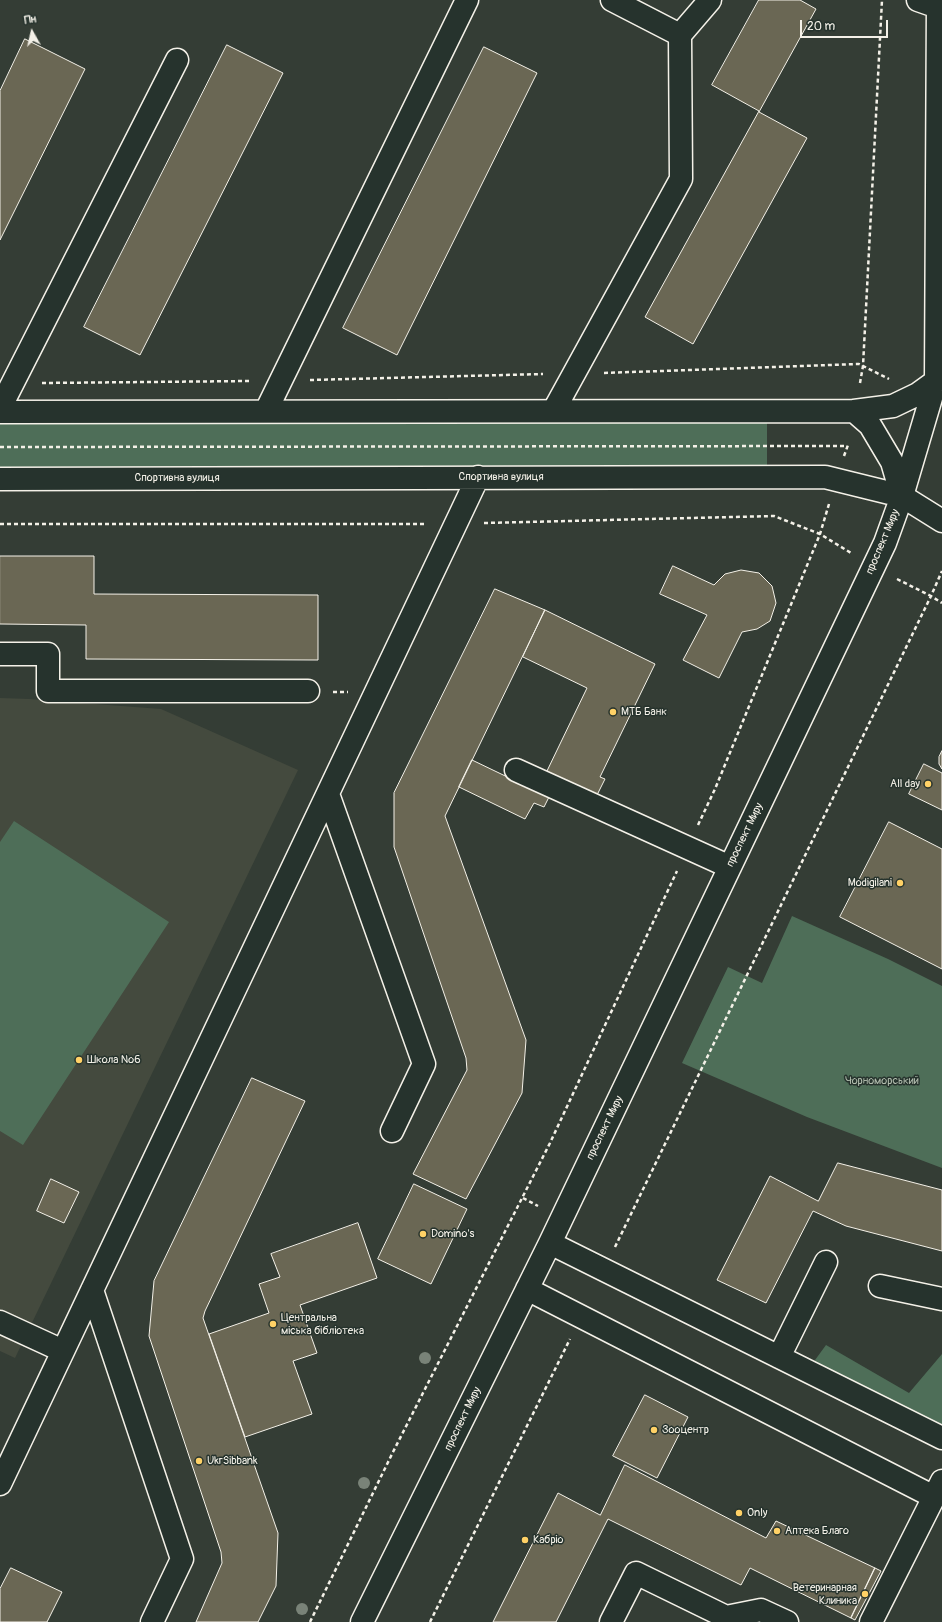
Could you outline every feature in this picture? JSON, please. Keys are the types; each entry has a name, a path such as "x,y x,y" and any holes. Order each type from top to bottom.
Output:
{"street":[{"path":"266,411 467,0"},
{"path":"612,0 680,35"},
{"path":"554,410 681,179 680,35 710,0"},
{"path":"918,0 938,3"},
{"name":"проспект Миру","path":"362,1622 550,1243 885,543 902,496 936,381 940,247 938,3"},
{"path":"0,408 176,60"},
{"path":"0,412 554,410 854,411 893,406 918,394 936,381"},
{"path":"854,411 870,425 892,462 902,496"},
{"path":"0,1484 478,477"},
{"name":"Спортивна вулиця","path":"0,479 824,477 902,496 942,521"},
{"path":"0,654 48,654 48,691 308,691"},
{"path":"516,770 730,866"},
{"path":"328,794 424,1064 392,1131"},
{"path":"550,1243 942,1438"},
{"path":"779,1357 826,1262"},
{"path":"880,1286 942,1299"},
{"path":"527,1289 581,1317 938,1489 871,1622"},
{"path":"92,1290 182,1559 152,1622"},
{"path":"0,1322 63,1351"},
{"path":"611,1622 636,1573 726,1617 761,1610 787,1622"}],"path":[{"path":"863,366 882,0"},
{"path":"12,384 660,372 859,364 918,394"},
{"path":"0,447 848,446"},
{"path":"0,524 456,524 774,516 820,534 715,789 550,1143 393,1452 310,1622"},
{"path":"604,1270 931,596 942,602"},
{"path":"308,691 376,692"},
{"path":"430,1622 581,1317"}],"shaded area":[{"name":"Школа №6","path":"0,698 161,709 298,770 15,1358 0,1351"}],"green space":[{"path":"767,422 767,468 0,470 0,423"},
{"path":"14,821 169,922 23,1145 0,1131 0,842"},
{"name":"Чорноморський","path":"792,916 888,959 942,986 942,1168 807,1117 682,1063 728,967 762,983"},
{"path":"826,1345 909,1393 942,1354 942,1438 807,1371"}],"building":[{"path":"759,0 800,0 816,9 759,112 807,138 693,344 645,317 759,111 712,85"},
{"path":"25,39 85,69 0,240 0,91"},
{"path":"227,45 283,73 140,355 84,327"},
{"path":"484,47 537,73 397,355 343,328"},
{"path":"0,556 94,556 94,594 318,595 318,660 86,659 86,625 0,624"},
{"path":"673,566 714,585 725,574 741,570 759,573 772,586 776,603 770,621 757,629 742,632 719,678 683,660 707,615 660,594"},
{"path":"495,589 545,610 445,816 526,1040 522,1093 466,1199 413,1174 467,1070 466,1058 394,847 394,793"},
{"path":"545,610 655,664 600,777 605,779 596,797 546,773 587,688 523,657"},
{"path":"942,751 942,769 939,764 939,757"},
{"path":"472,760 549,797 544,807 534,803 525,819 459,787"},
{"name":"All day","path":"924,764 942,773 942,810 909,794"},
{"name":"Modigilani","path":"889,822 942,849 942,969 840,917"},
{"path":"252,1078 305,1101 203,1318 278,1533 276,1586 258,1622 196,1622 222,1563 221,1552 149,1336 154,1281"},
{"path":"838,1163 942,1190 942,1251 846,1226 813,1211 766,1303 717,1280 770,1176 818,1201"},
{"path":"51,1179 79,1192 64,1223 37,1211"},
{"name":"Domino's","path":"414,1184 467,1209 431,1284 378,1259"},
{"name":"Центральна міська бібліотека","path":"358,1223 377,1278 300,1305 317,1353 293,1361 312,1414 245,1437 209,1334 269,1313 259,1284 280,1277 271,1254"},
{"path":"645,1395 688,1417 657,1478 613,1456"},
{"path":"625,1465 766,1538 776,1521 875,1568 851,1618 750,1568 741,1585 608,1519 556,1622 493,1622 558,1493 600,1515"},
{"path":"11,1568 62,1592 47,1622 0,1622 0,1589"},
{"name":"Ветеринарная Клиника","path":"875,1568 881,1571 855,1620 851,1618"}],"place":[{"name":"МТБ Банк","path":"613,712"},
{"name":"All day","path":"928,784"},
{"name":"Modigilani","path":"900,883"},
{"name":"Школа №6","path":"79,1060"},
{"name":"Domino's","path":"423,1234"},
{"name":"Центральна міська бібліотека","path":"273,1324"},
{"name":"Зооцентр","path":"654,1430"},
{"name":"UkrSibbank","path":"199,1461"},
{"name":"Only","path":"739,1513"},
{"name":"Аптека Благо","path":"777,1531"},
{"name":"Кабріо","path":"525,1540"},
{"name":"Ветеринарная Клиника","path":"865,1594"}]}
